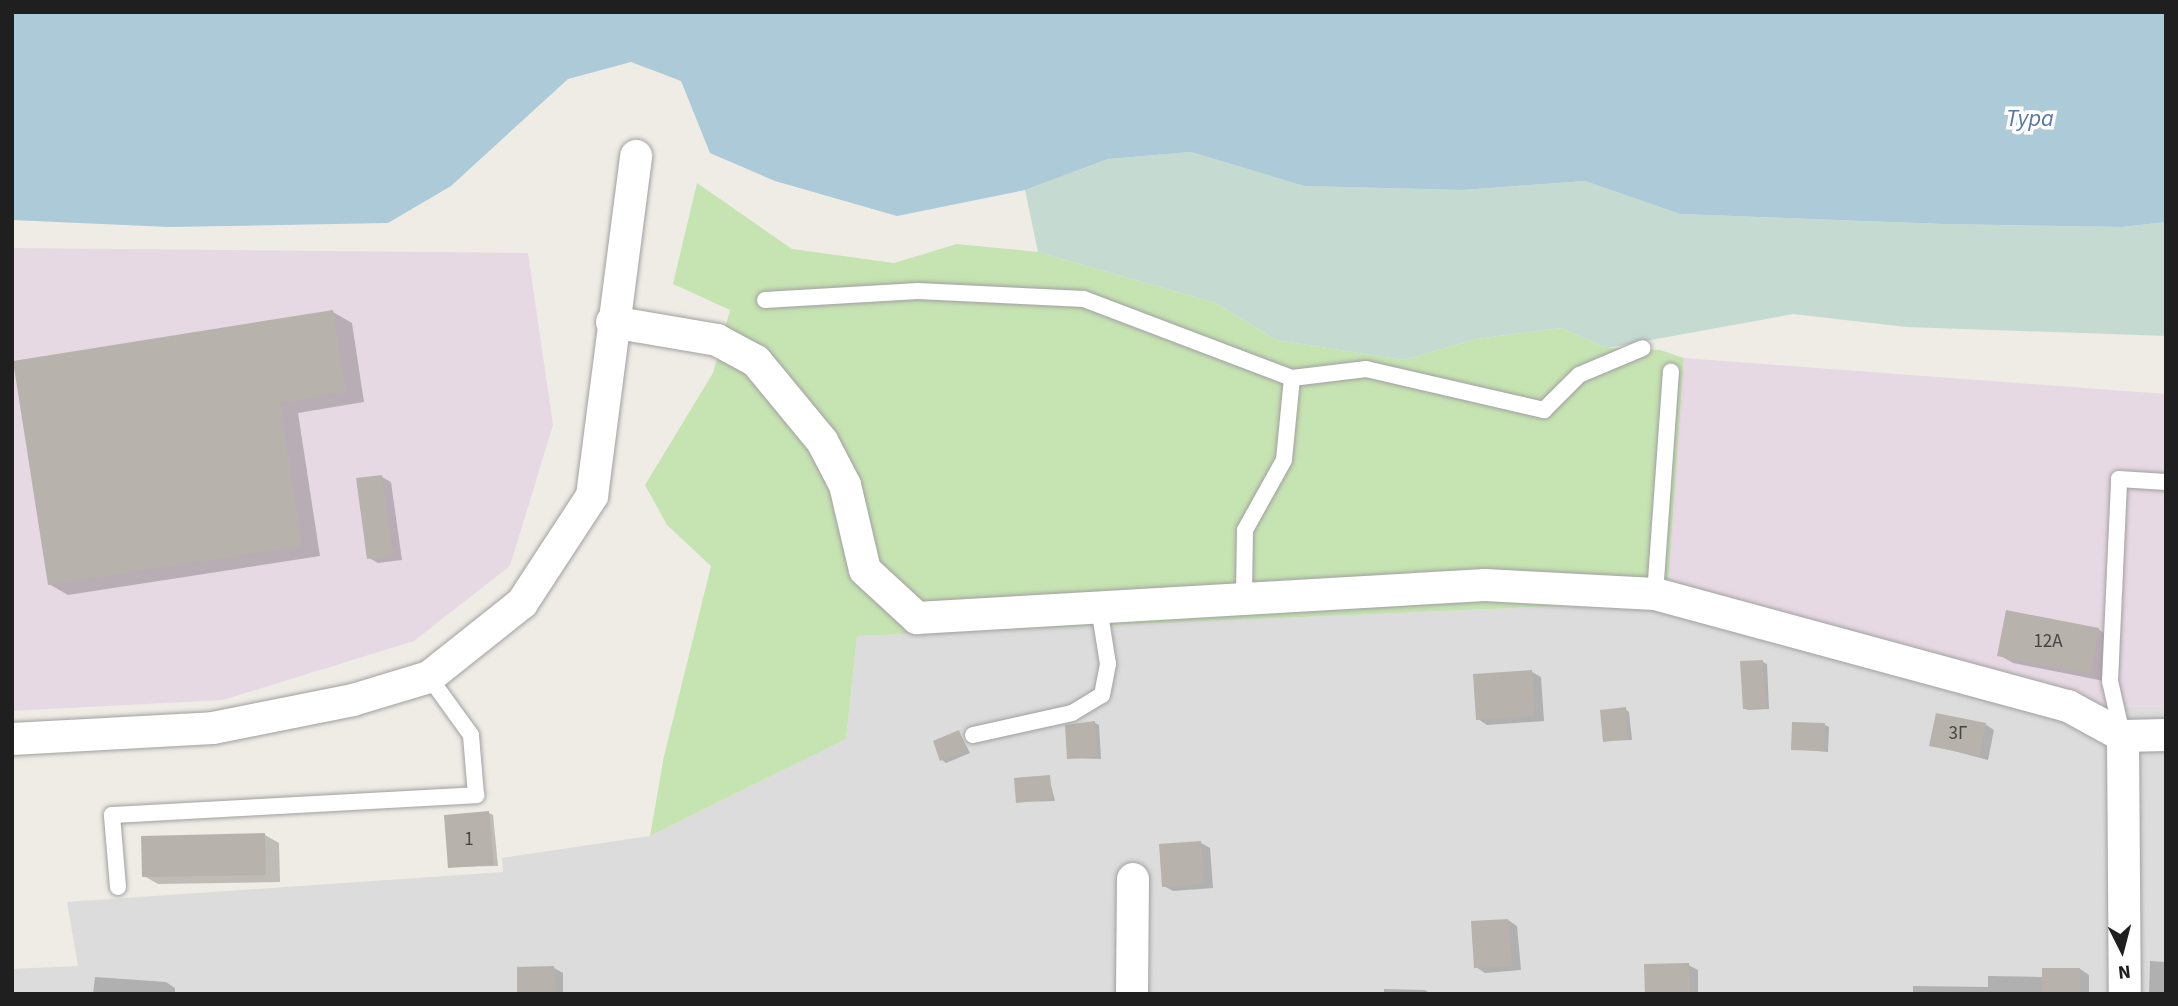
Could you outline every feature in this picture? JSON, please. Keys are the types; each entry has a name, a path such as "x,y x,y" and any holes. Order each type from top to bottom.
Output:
{"street":[{"path":"12,739 214,728 353,700 429,677 522,603 592,496 612,322 636,156"},
{"path":"612,322 717,340 756,361 822,441 845,485 865,570 917,618 1100,608 1244,596 1485,585 1655,594 2068,706 2123,736 2166,735"},
{"path":"2123,736 2125,994"},
{"path":"1132,994 1133,879"}],"lane":[{"path":"765,300 918,291 1084,299 1292,378 1366,369 1544,410 1579,375 1643,348"},
{"path":"1655,594 1671,372"},
{"path":"1244,596 1245,530 1284,460 1292,378"},
{"path":"2123,736 2110,681 2119,479 2166,482"},
{"path":"973,734 1072,713 1102,695 1108,664 1100,608"},
{"path":"118,887 112,815 477,795 471,735 429,677"}],"shaded area":[{"path":"12,248 528,253 553,425 510,566 414,641 223,700 12,711"},
{"path":"1684,358 2166,394 2166,707 2095,706 1668,586"},
{"path":"1668,586 2095,706 2166,707 2166,994 12,994 12,969 78,966 67,902 503,872 502,858 650,836 846,739 857,636 1610,604"}],"green space":[{"path":"1191,152 1304,186 1462,190 1585,181 1680,214 1944,224 2122,227 2166,222 2166,336 1906,327 1793,314 1607,348 1561,328 1476,339 1404,360 1276,340 1216,303 1038,252 1025,190 1108,159"},
{"path":"697,183 792,249 894,263 957,244 1038,252 1216,303 1276,340 1404,360 1476,339 1561,328 1607,348 1660,350 1684,358 1668,586 1610,604 857,636 846,739 650,836 664,756 711,566 667,525 645,485 713,373 730,310 673,284"}],"water":[{"name":"Тура","path":"12,12 2166,12 2166,222 2122,227 1944,224 1680,214 1585,181 1462,190 1304,186 1191,152 1108,159 1025,190 897,216 775,181 710,153 681,81 631,62 568,79 451,186 388,223 169,227 12,220"}],"building":[{"path":"333,310 346,392 280,403 302,546 48,585 13,361"},
{"path":"382,475 393,556 367,559 356,478"},
{"path":"2006,610 2099,628 2090,674 1997,656"},
{"path":"1763,660 1766,708 1743,709 1740,661"},
{"path":"1532,670 1535,716 1476,720 1473,674"},
{"path":"1626,707 1628,739 1603,742 1600,710"},
{"path":"1936,713 1986,723 1979,756 1929,746"},
{"path":"1095,721 1098,757 1067,759 1065,725"},
{"path":"1792,722 1825,723 1824,751 1791,750"},
{"path":"959,730 967,751 940,761 933,741"},
{"path":"1050,775 1052,799 1016,803 1014,778"},
{"path":"489,811 494,865 448,868 444,815"},
{"path":"265,833 266,875 142,877 141,836"},
{"path":"1201,841 1204,884 1162,887 1159,844"},
{"path":"1508,919 1512,966 1474,968 1471,921"},
{"path":"1689,963 1690,994 1645,994 1644,964"},
{"path":"554,966 555,994 517,994 517,967"},
{"path":"2042,968 2080,968 2080,994 2042,994"}]}
